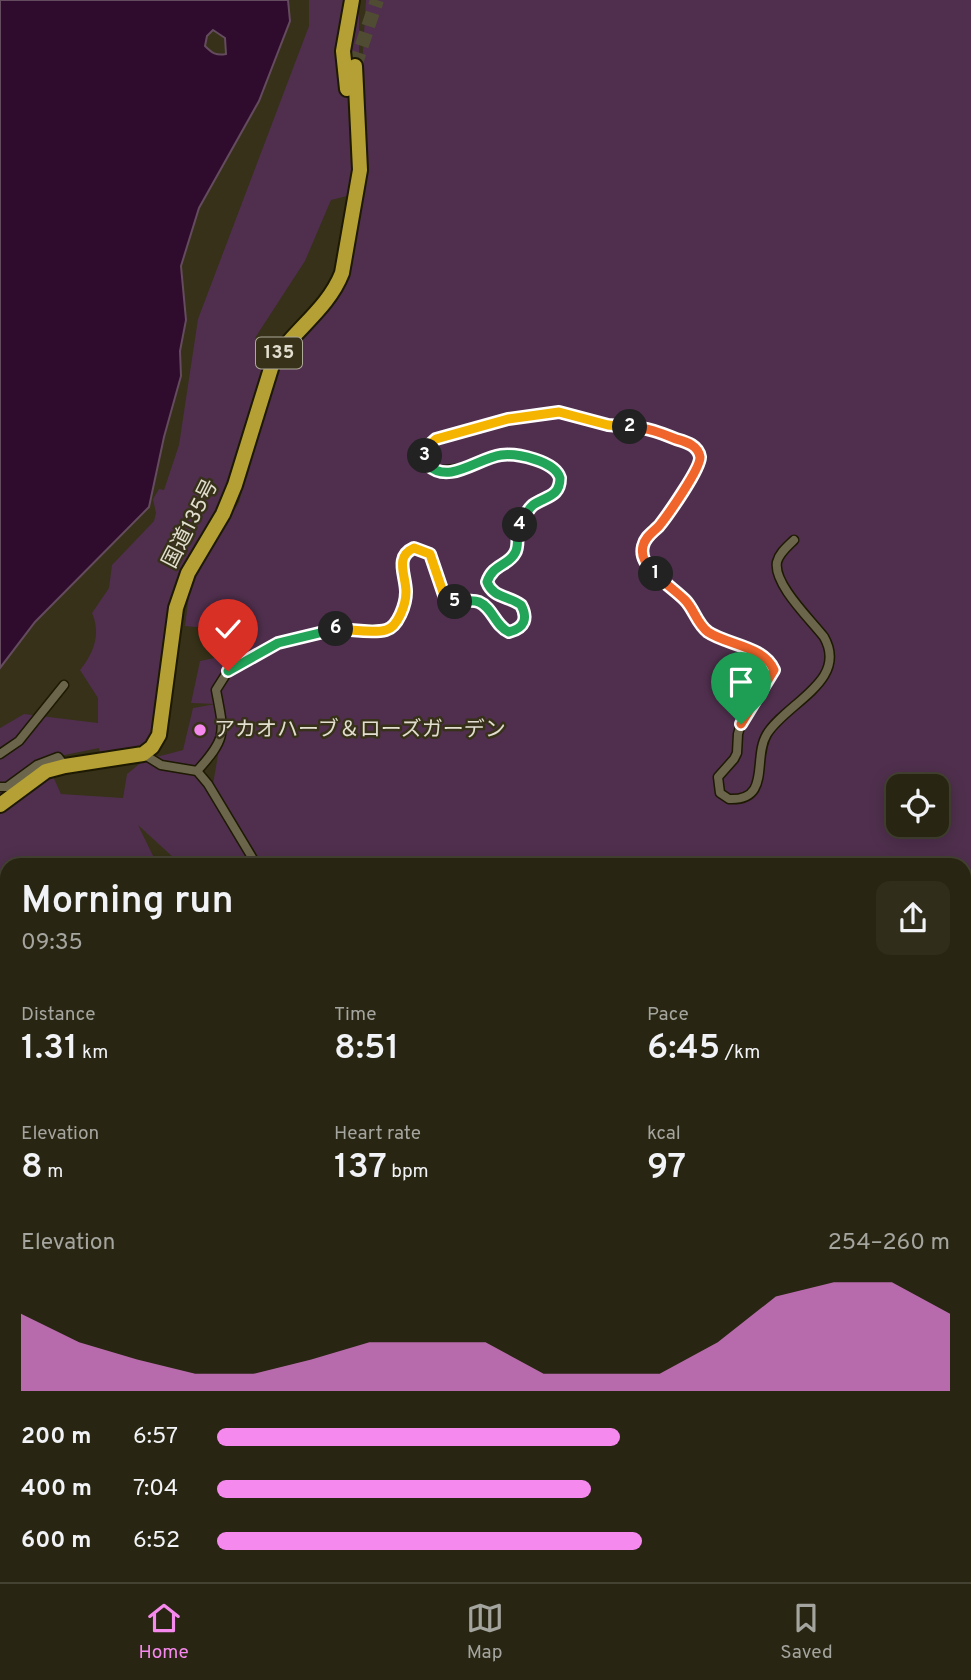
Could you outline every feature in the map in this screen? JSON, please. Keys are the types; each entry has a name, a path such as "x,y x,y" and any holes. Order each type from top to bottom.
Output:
{"highway":[{"name":"国道135号","path":"352,0 343,51 349,104 358,138"},
{"name":"国道135号","path":"143,754 152,747 159,735 176,608 188,573 223,514 235,485 273,362 326,302 337,287 342,273 360,170 360,119 355,66"},
{"path":"0,805 46,771 143,754"}],"street":[{"path":"197,771 218,746 223,725 216,690 228,671 278,643 331,629 389,630 397,621 406,592 401,562 408,551 414,548 430,554 445,598 452,602 476,600 501,629 509,632 522,626 526,613 521,605 498,595 487,582 495,568 517,550 517,529 529,509 558,490 558,473 552,467 536,460 504,454 465,468 436,471 428,465 425,451 430,442 436,439 508,419 559,412 616,427 642,427 697,449 700,461 697,468 665,517 646,538 642,554 645,563 666,585 687,601 704,629 767,660 774,670 741,724 737,753 718,777 720,793 729,799 747,796 755,788 760,776 760,754 765,737 775,724 819,683 831,658 824,636 780,579 777,562 794,540"},
{"path":"0,754 19,741 64,685"},
{"path":"143,754 161,765 197,771 208,783 252,858"},
{"path":"0,787 6,787 37,765 58,757 65,766"}],"shaded area":[{"path":"0,0 288,0 290,21 259,101 199,208 181,266 186,320 180,351 181,376 149,507 35,622 0,668","holes":["213,30 225,38 226,54 219,55 205,46 207,36"]},
{"path":"309,0 359,0 359,117 366,0 971,0 971,858 174,858 138,825 154,858 0,858 0,728 24,714 98,723 98,698 80,670 95,643 96,628 92,613 109,588 112,565 154,521 156,513 153,499 159,489 164,490 179,445 198,319 309,26","holes":["360,158 365,163 359,220 338,289 281,350 239,502 191,579 185,626 216,624 224,656 200,661 191,703 216,704 193,708 183,750 145,760 157,713 176,608 240,468 270,348 255,338 305,261 331,200 347,196","223,726 212,790 237,843 202,776","99,748 100,756 143,761 127,774 123,798 61,794 45,759"]}],"tunnel":[{"path":"355,66 377,0"}],"place":[{"name":"アカオハーブ＆ローズガーデン","path":"200,730"}],"route":[{"path":"228,671 278,643 331,629 389,630 397,621 406,592 401,562 408,551 414,548 423,549 430,554 445,598 452,602 476,600 487,608 501,629 509,632 522,626 526,613 521,605 498,595 489,587 488,577 495,568 514,555 517,550 516,532 529,509 558,490 558,473 544,462 504,454 465,468 442,472 428,465 425,451 430,442 445,436 508,419 559,412 616,427 642,427 697,449 700,461 697,468 659,526 646,538 642,554 645,563 666,585 687,601 704,629 723,640 740,645 767,660 772,666 774,670 741,724"}]}
